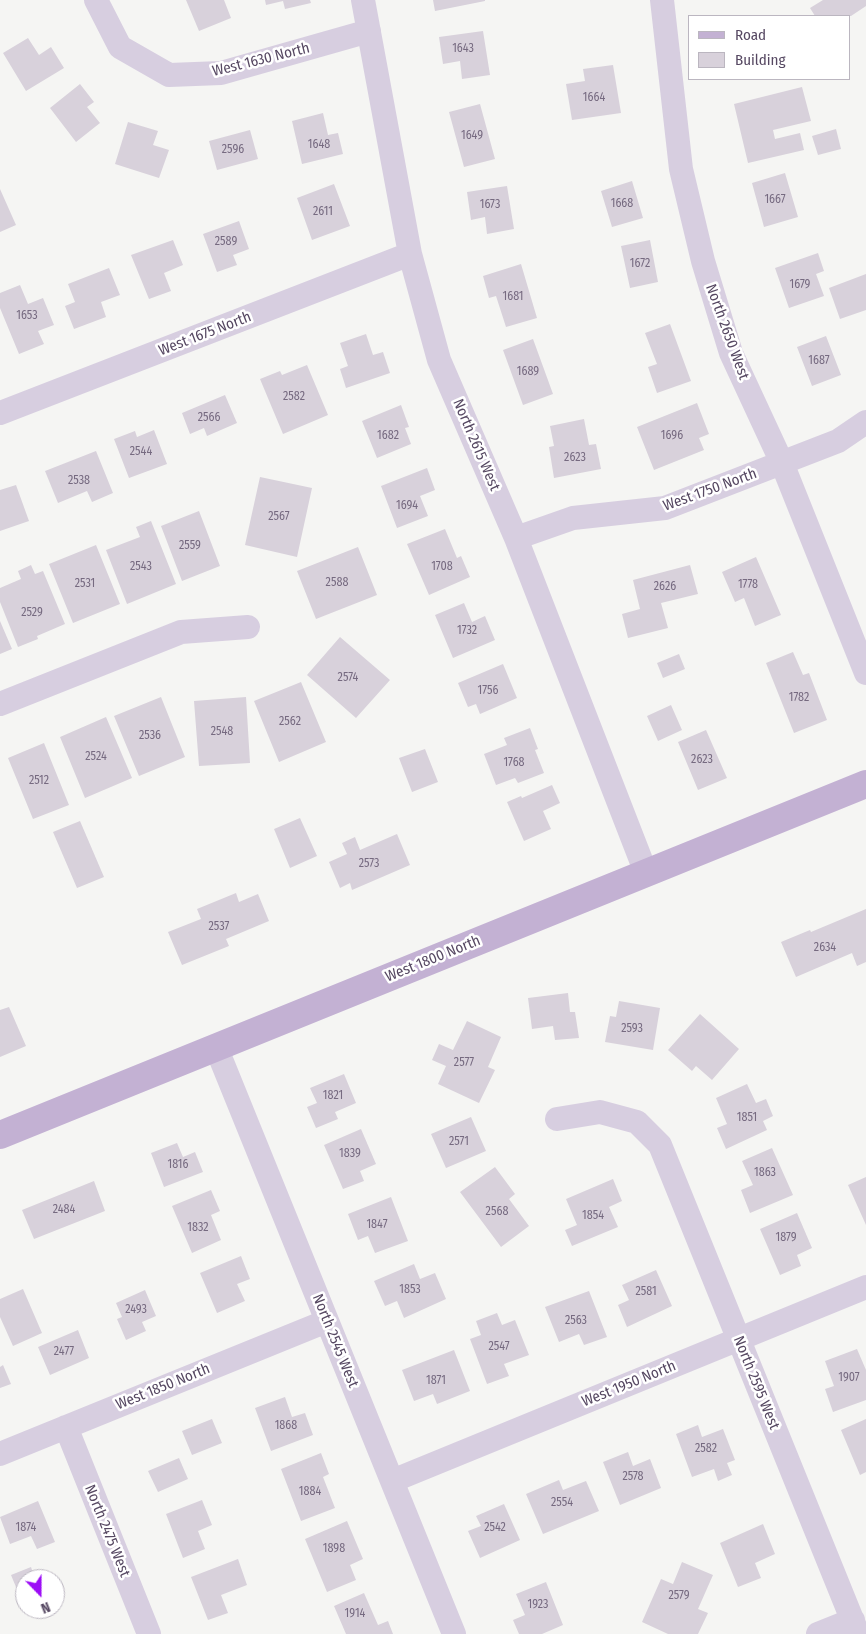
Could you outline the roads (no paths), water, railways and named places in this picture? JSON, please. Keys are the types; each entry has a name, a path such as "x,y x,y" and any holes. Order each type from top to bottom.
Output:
{"main road":[{"name":"West 1800 North","path":"0,1135 866,784"}],"street":[{"name":"West 1630 North","path":"96,0 120,47 169,75 221,73 369,31"},
{"name":"North 2615 West","path":"364,0 410,254 439,360 516,538 646,873"},
{"name":"North 2650 West","path":"662,0 681,169 703,262 731,353 782,463 866,673"},
{"name":"West 1675 North","path":"0,413 410,254"},
{"name":"West 1750 North","path":"516,538 573,518 665,508 838,441 866,422"},
{"path":"0,704 181,632 248,627"},
{"name":"North 2545 West","path":"216,1047 454,1634"},
{"name":"North 2595 West","path":"557,1119 600,1112 637,1122 660,1145 856,1627 818,1634"},
{"name":"West 1950 North","path":"392,1482 866,1288"},
{"name":"West 1850 North","path":"0,1454 327,1321"},
{"name":"North 2475 West","path":"66,1427 149,1634"}]}
